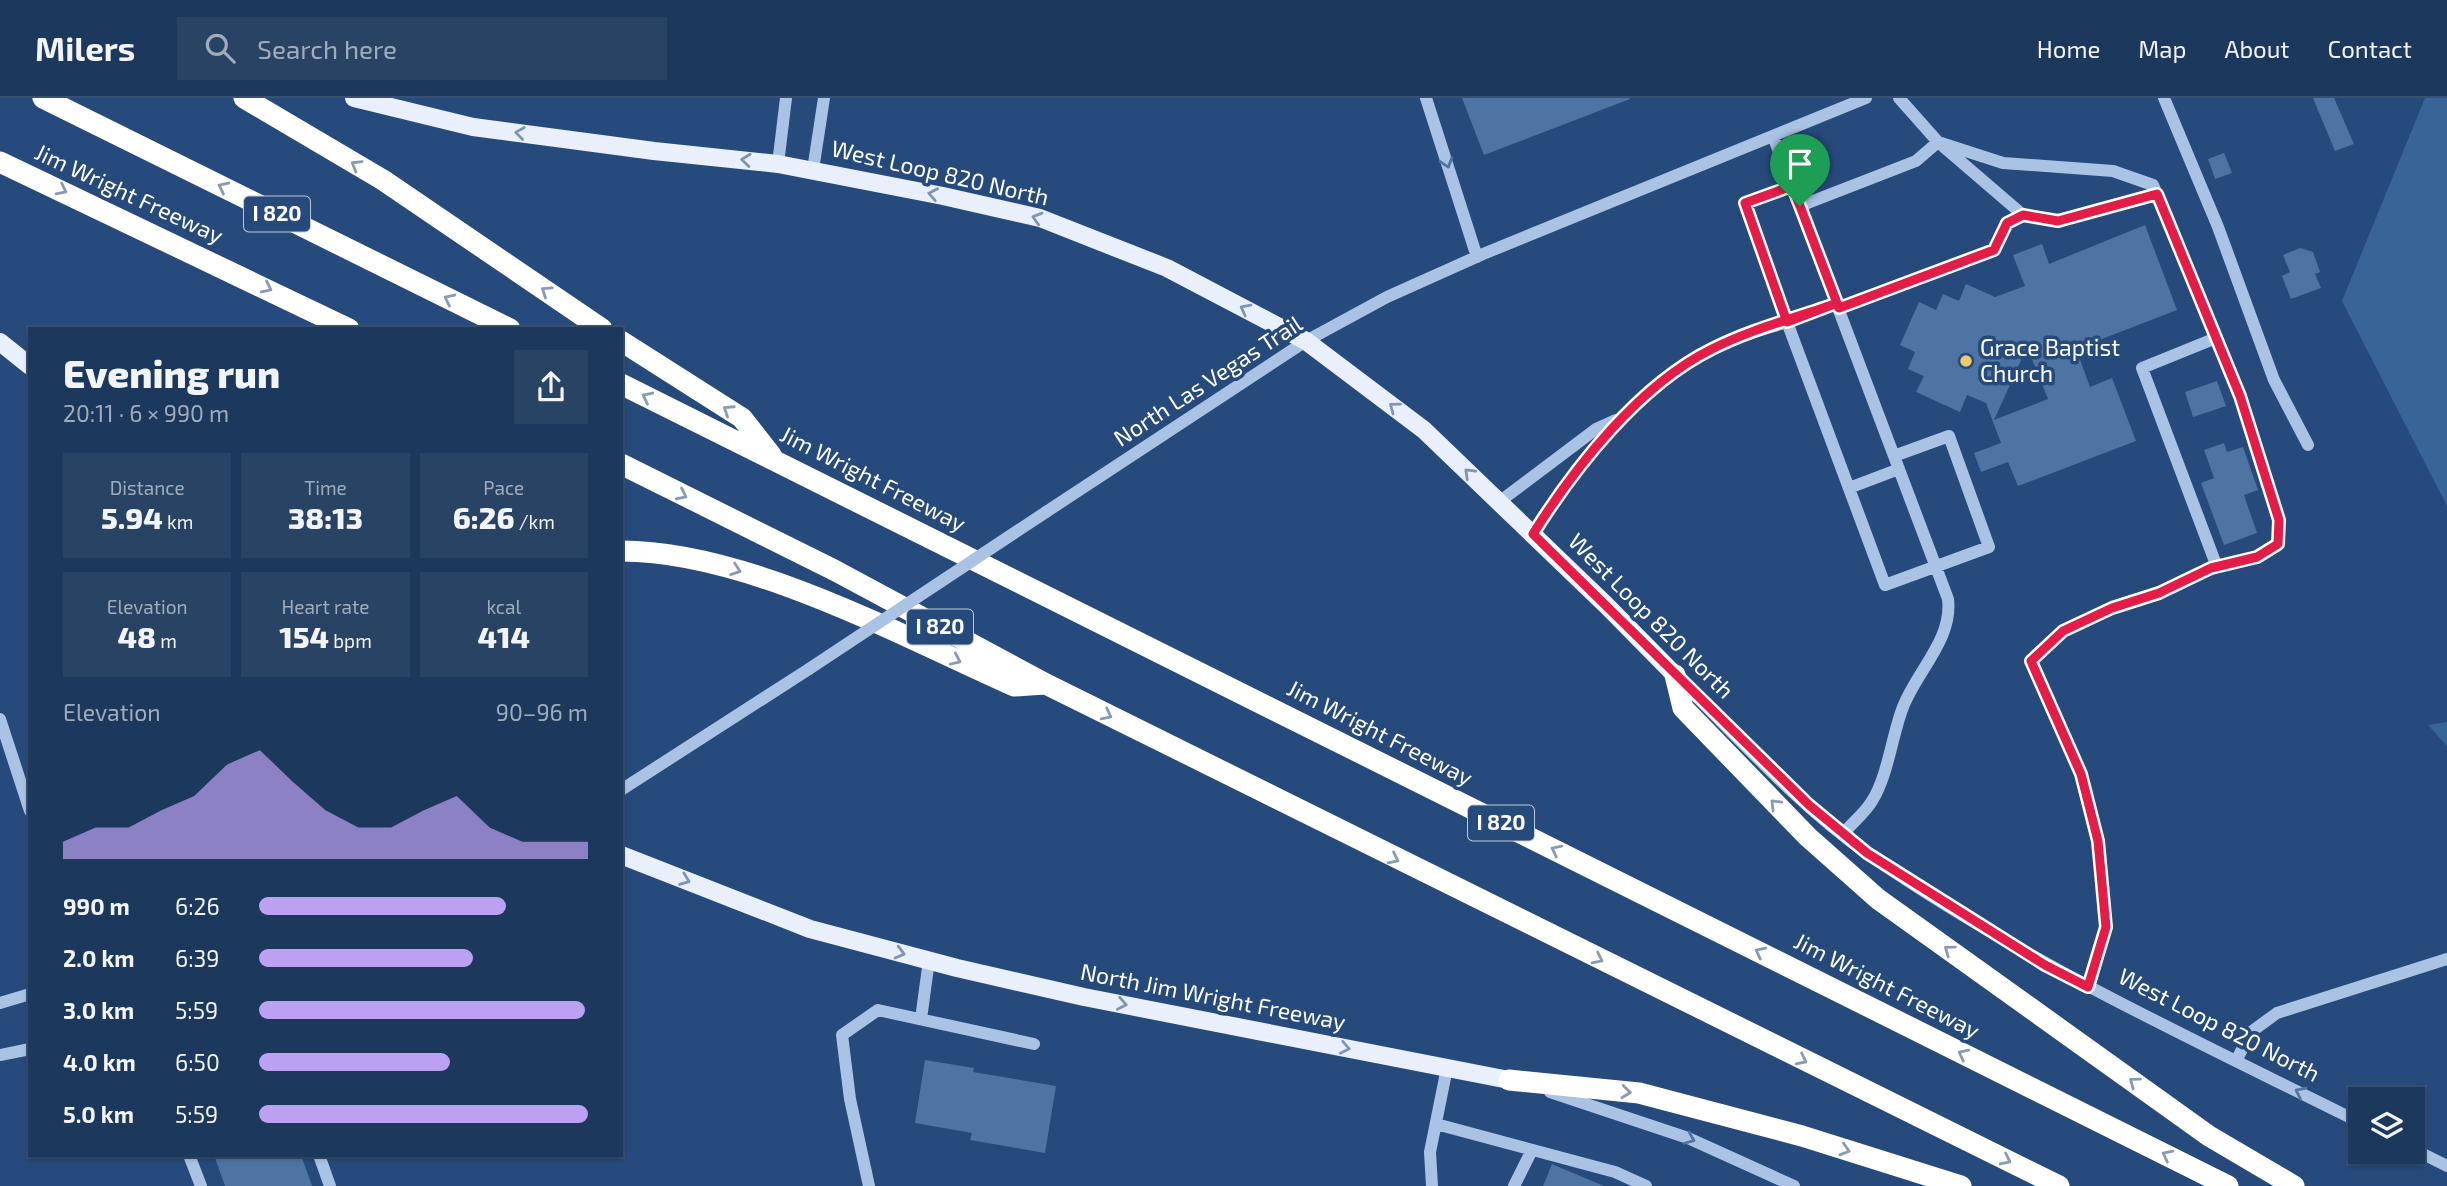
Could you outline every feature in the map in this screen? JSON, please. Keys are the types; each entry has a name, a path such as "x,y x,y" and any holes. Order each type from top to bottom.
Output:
{"highway":[{"name":"Jim Wright Freeway","path":"43,98 506,327"},
{"path":"244,98 383,180 599,327"},
{"name":"Jim Wright Freeway","path":"0,162 345,327"},
{"path":"623,342 742,418 774,459"},
{"name":"Jim Wright Freeway","path":"623,385 2228,1186"},
{"name":"I 820","path":"623,465 834,570 1045,684 2059,1186"},
{"path":"623,551 703,559 804,593 1014,685 1045,684"},
{"path":"1675,675 1683,708 1808,837 1878,899 2209,1136 2294,1186"},
{"path":"1509,1080 1639,1093 1802,1136 1961,1186"}],"main road":[{"name":"West Loop 820 North","path":"354,98 473,127 654,151 778,163 813,170 1040,218 1167,268 1306,341 1424,430 1675,675"},
{"path":"0,342 28,364"},
{"name":"North Jim Wright Freeway","path":"623,856 810,929 929,960 1084,997 1509,1080"},
{"path":"623,866 649,866"}],"street":[{"path":"778,163 786,98"},
{"path":"813,170 824,98"},
{"path":"1426,98 1477,257"},
{"name":"North Las Vegas Trail","path":"623,789 1306,341 1387,297 1477,257 1773,136 1839,103 1866,98"},
{"path":"1899,98 1938,142 2023,215 2058,221 2157,194"},
{"path":"2164,98 2218,227 2274,380 2308,445"},
{"path":"1773,136 1948,599 1947,625 1903,707 1873,800 1843,834"},
{"path":"1938,142 2003,163 2113,172 2153,186 2240,396 2279,520 2278,544 2257,557 2217,567 2159,593 2112,608 2063,631 2031,661 2081,774 2098,841 2106,927 2088,987"},
{"path":"1800,206 1916,162 1938,142"},
{"path":"1792,186 1745,203 1885,585 1989,547 1950,436 1894,456"},
{"path":"1499,502 1596,429 1617,420 1666,379 1708,351 1994,250 2007,223 2023,215"},
{"path":"2216,338 2142,368 2217,567"},
{"path":"1533,534 1558,494 1605,440 1617,420"},
{"path":"1849,488 1899,469"},
{"name":"West Loop 820 North","path":"1675,675 1809,805 1867,853 2033,958 2348,1117"},
{"path":"0,719 28,805"},
{"path":"2236,1061 2251,1032 2277,1013 2447,959"},
{"path":"921,1019 929,960"},
{"path":"0,1003 28,995"},
{"path":"869,1186 850,1099 842,1035 878,1010 1034,1044"},
{"path":"0,1055 28,1049"},
{"path":"1432,1186 1430,1152 1447,1068"},
{"name":"North Jim Wright Freeway","path":"1509,1080 1688,1138 1794,1186"},
{"path":"1436,1124 1615,1172 1646,1186"},
{"path":"1514,1186 1532,1150"},
{"path":"2425,1155 2447,1166"},
{"path":"190,1157 201,1186"},
{"path":"320,1157 330,1186"}],"shaded area":[{"path":"2425,98 2447,98 2447,506 2342,301"},
{"path":"2447,722 2447,746 2428,725"}],"building":[{"path":"1462,98 1629,98 1630,99 1484,155"},
{"path":"2313,98 2334,98 2354,144 2335,151"},
{"path":"2224,153 2232,173 2215,179 2208,159"},
{"name":"Grace Baptist Church","path":"2145,225 2177,310 2076,349 2090,387 2112,378 2136,441 2018,486 2008,462 1981,472 1974,453 2001,443 1986,403 1967,395 1960,412 1916,392 1924,376 1908,369 1915,352 1900,345 1919,302 1936,310 1943,294 1959,301 1966,284 1995,297 2025,286 2013,255 2042,244 2049,264","holes":["2027,347 2048,399 1994,420"]},
{"path":"2300,248 2313,252 2320,272 2315,274 2321,288 2291,299 2282,276 2290,272 2283,255"},
{"path":"2217,381 2226,406 2193,417 2185,392"},
{"path":"2224,443 2227,452 2243,447 2258,490 2244,495 2257,533 2224,545 2201,483 2214,478 2204,450"},
{"path":"925,1060 974,1068 973,1072 1056,1086 1045,1153 970,1140 972,1133 915,1123"},
{"path":"215,1157 302,1157 312,1186 225,1186"},
{"path":"1552,1164 1554,1165 1604,1186 1543,1186"}],"place":[{"name":"Grace Baptist Church","path":"1966,361"}],"route":[{"path":"1800,206 1792,186 1745,203 1787,322 1837,303 1839,308 1994,250 2007,223 2023,215 2058,221 2157,194 2240,396 2279,520 2278,544 2257,557 2211,568 2159,593 2112,608 2063,631 2031,661 2081,774 2098,841 2106,927 2088,987 2045,965 1867,853 1809,805 1533,534 1558,494 1605,440 1617,420 1666,379 1726,342 1787,322 1837,303 1800,206"}]}
